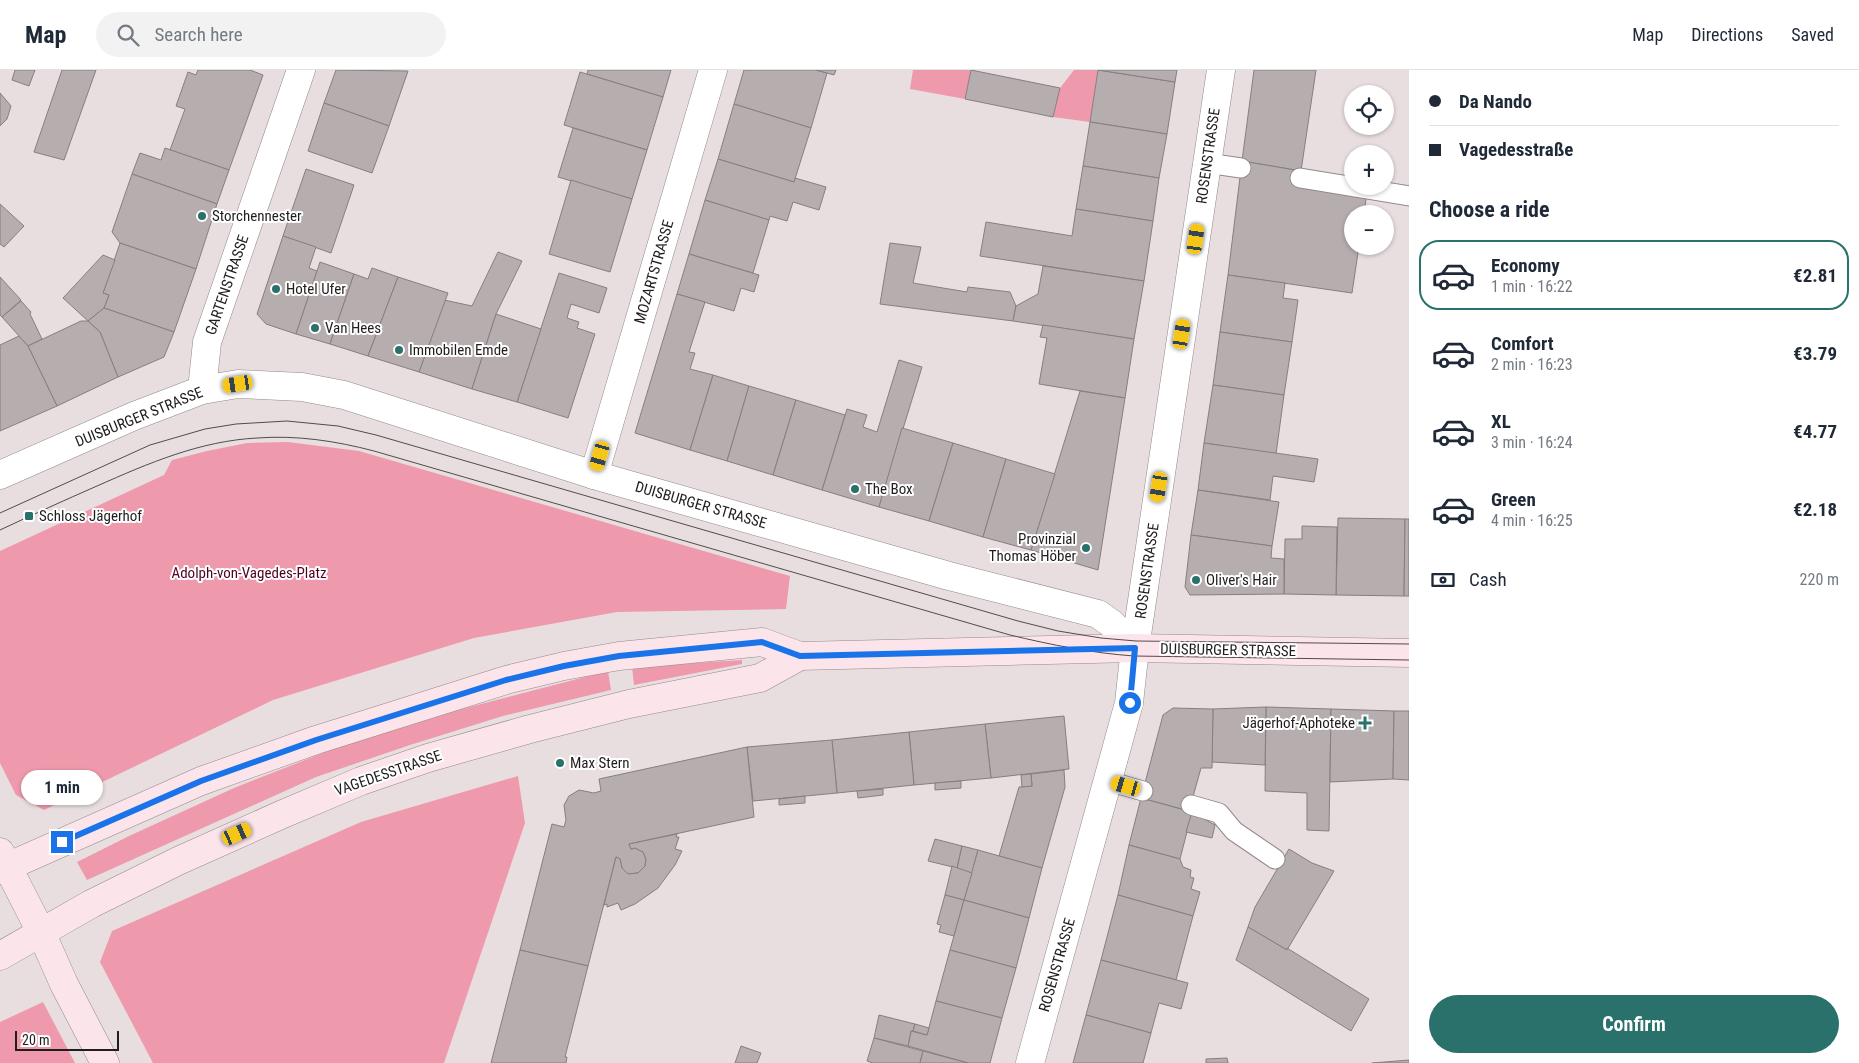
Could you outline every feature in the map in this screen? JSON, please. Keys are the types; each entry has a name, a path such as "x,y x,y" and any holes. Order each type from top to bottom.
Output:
{"street":[{"name":"GARTENSTRASSE","path":"202,390 208,342 302,70"},
{"name":"MOZARTSTRASSE","path":"594,475 713,70"},
{"name":"ROSENSTRASSE","path":"1030,1063 1130,703 1135,648 1221,70"},
{"name":"DUISBURGER STRASSE","path":"0,475 134,416 202,390 238,384 302,387 344,395 594,475 939,573 1098,614 1112,624 1135,648 1409,653"},
{"name":"VAGEDESSTRASSE","path":"2,862 201,781 316,740 506,680 564,666 619,656 762,642 800,656 1135,648"},
{"name":"VAGEDESSTRASSE","path":"0,956 92,904 178,861 361,781 428,758 530,729 630,704 760,678 800,656"},
{"path":"2,862 41,932 64,984 106,1063"}],"lane":[{"path":"1207,163 1241,168"},
{"path":"1300,178 1409,196"},
{"path":"1108,781 1143,791"},
{"path":"1190,804 1219,813 1234,831 1275,859"}],"green space":[{"path":"913,70 971,70 965,99 910,89"},
{"path":"1074,70 1098,70 1090,122 1053,117 1060,88"},
{"name":"Adolph-von-Vagedes-Platz","path":"288,442 359,451 790,576 786,609 617,612 474,638 273,700 44,810 16,795 0,763 0,551 164,475 172,460 247,443"},
{"path":"742,660 742,664 634,685 632,667"},
{"path":"608,671 611,690 503,716 316,777 87,880 77,862 234,788 338,747 446,713"},
{"path":"518,776 525,823 444,1063 153,1063 100,962 112,931 361,822"},
{"path":"43,1002 75,1063 0,1063 0,1022"}],"building":[{"path":"15,70 35,70 29,86 12,80"},
{"path":"62,70 96,70 64,160 34,152"},
{"path":"198,70 250,70 263,75 229,170 170,150 185,109 176,106 188,72 196,75"},
{"path":"336,70 408,71 389,126 324,103"},
{"path":"588,70 671,70 663,97 587,74"},
{"path":"744,70 816,70 827,73 811,128 734,104"},
{"path":"816,70 836,70 834,75"},
{"path":"971,70 1060,88 1053,117 965,99"},
{"path":"1098,70 1175,82 1167,134 1090,122"},
{"path":"1098,70 1177,70 1175,82"},
{"path":"1254,70 1316,70 1301,171 1242,161"},
{"path":"580,72 663,97 647,150 564,125"},
{"path":"0,93 11,106 7,119 0,126"},
{"path":"324,103 389,126 372,173 308,151"},
{"path":"734,104 811,128 794,182 718,159"},
{"path":"1090,122 1167,134 1159,178 1083,166"},
{"path":"573,128 647,150 632,199 558,177"},
{"path":"165,148 229,170 217,204 132,174 140,153 161,160"},
{"path":"718,159 794,182 795,178 826,187 819,210 793,202 787,221 770,216 769,220 705,200"},
{"path":"1242,161 1301,171 1344,185 1344,195 1367,195 1365,205 1344,205 1344,255 1358,255 1352,293 1228,275"},
{"path":"1083,166 1159,178 1153,221 1076,209"},
{"path":"306,169 354,185 331,253 283,236"},
{"path":"132,174 217,204 196,269 120,243 112,232"},
{"path":"571,180 632,199 610,272 549,254"},
{"path":"705,200 769,220 753,273 689,254"},
{"path":"0,204 24,226 4,247 0,244"},
{"path":"1076,209 1153,221 1144,281 980,256 986,222 1072,236"},
{"path":"283,236 316,247 309,268 317,271 296,334 266,324 257,314"},
{"path":"120,243 196,269 174,332 104,308 109,295 103,293"},
{"path":"890,243 921,247 913,283 967,292 968,287 1010,292 1016,306 1013,321 880,304"},
{"path":"498,252 522,261 496,314 472,389 419,372 444,300 472,306"},
{"path":"689,254 759,275 754,292 741,288 734,311 677,294"},
{"path":"103,255 115,260 103,293 109,295 104,308 88,321 63,298"},
{"path":"320,262 354,274 330,344 296,334"},
{"path":"1043,266 1144,281 1134,339 1013,321 1016,306 1038,294"},
{"path":"372,268 398,277 368,356 330,344 354,274 368,279"},
{"path":"559,273 607,288 599,313 571,304 567,318 579,322 577,328 595,334 568,418 517,402"},
{"path":"1228,275 1285,283 1283,298 1298,300 1292,342 1220,332"},
{"path":"0,277 21,300 2,317 0,315"},
{"path":"398,277 448,293 419,372 368,356"},
{"path":"677,294 705,302 689,352 695,353 690,369 713,375 690,450 635,433"},
{"path":"21,301 31,312 30,314 42,339 28,346 2,317"},
{"path":"104,308 174,332 164,357 118,377 100,332 88,321"},
{"path":"496,314 541,329 517,402 472,389"},
{"path":"81,321 88,321 100,332 118,377 57,406 28,346"},
{"path":"1043,325 1134,339 1125,398 1039,384 1047,338 1040,337"},
{"path":"1220,332 1292,342 1284,395 1213,385"},
{"path":"19,336 28,346 57,406 0,431 0,345"},
{"path":"899,360 922,367 879,507 822,490 847,409 867,415 863,427 877,432"},
{"path":"713,375 749,386 727,461 690,450"},
{"path":"1213,385 1284,395 1276,454 1204,443"},
{"path":"749,386 796,400 773,475 727,461"},
{"path":"1080,391 1125,398 1098,570 1031,550"},
{"path":"796,400 845,415 822,490 773,475"},
{"path":"902,428 953,443 929,521 879,507"},
{"path":"953,443 1006,459 983,537 929,521"},
{"path":"1204,443 1318,459 1314,482 1273,476 1270,500 1198,490"},
{"path":"1006,459 1055,474 1031,550 983,537"},
{"path":"1198,490 1279,502 1272,546 1191,535"},
{"path":"1338,518 1405,519 1404,596 1336,595"},
{"path":"1405,519 1409,519 1409,596 1404,596"},
{"path":"1302,526 1337,527 1336,595 1284,594 1285,539 1302,539"},
{"path":"1191,535 1272,546 1271,558 1284,559 1284,594 1190,595 1185,587"},
{"path":"1266,707 1331,709 1329,831 1307,830 1307,793 1265,791"},
{"path":"1266,707 1265,765 1212,762 1213,709"},
{"path":"1173,708 1213,709 1212,768 1201,768 1189,811 1141,798 1163,715"},
{"path":"1331,709 1394,711 1393,779 1330,782"},
{"path":"1394,711 1409,711 1409,780 1393,779"},
{"path":"1064,716 1069,769 991,778 985,724"},
{"path":"985,724 991,778 914,785 909,732"},
{"path":"909,732 914,785 837,793 832,740"},
{"path":"832,740 837,793 753,801 747,747"},
{"path":"747,747 754,817 629,844 631,849 635,848 643,852 646,859 645,866 638,873 628,874 622,868 620,859 616,857 588,966 520,950 552,824 564,827 566,820 564,805 569,796 579,790 594,793 601,791 599,779"},
{"path":"1064,770 1065,787 1042,868 999,856 1019,787 1032,786 1031,774"},
{"path":"1031,774 1032,786 1022,787 1021,775"},
{"path":"961,781 961,788 935,790 935,783"},
{"path":"883,789 883,795 858,798 857,791"},
{"path":"805,796 805,803 779,805 779,799"},
{"path":"1141,798 1192,812 1180,859 1129,845"},
{"path":"1192,812 1215,825 1212,838 1186,832"},
{"path":"677,834 676,837 679,837 675,849 682,851 675,865 658,888 635,904 621,910 618,903 607,907 607,904 604,905 616,857 620,859 622,868 628,874 638,873 645,866 646,859 643,852 635,848 631,849 629,844"},
{"path":"935,839 962,846 957,868 928,861"},
{"path":"1129,845 1180,859 1183,867 1191,870 1190,877 1194,878 1191,889 1200,892 1193,916 1118,895"},
{"path":"962,846 978,850 972,873 957,869"},
{"path":"1289,849 1312,863 1334,871 1287,950 1248,927 1255,907"},
{"path":"978,850 1042,868 1029,918 964,900"},
{"path":"952,866 972,873 964,900 945,895"},
{"path":"945,895 964,900 954,936 939,932 941,925 937,924"},
{"path":"1118,895 1193,916 1176,980 1101,960"},
{"path":"964,900 1029,918 1016,968 950,950"},
{"path":"1248,927 1287,950 1287,948 1369,999 1351,1031 1236,960"},
{"path":"520,950 588,966 565,1057 567,1057 566,1063 491,1063"},
{"path":"950,950 1016,968 1002,1018 936,1001"},
{"path":"1101,960 1188,983 1181,1009 1159,1003 1151,1033 1086,1015"},
{"path":"936,1001 1002,1018 990,1063 968,1063 908,1046 911,1031 927,1035"},
{"path":"879,1015 915,1024 913,1031 911,1031 908,1046 874,1038"},
{"path":"1086,1015 1151,1033 1143,1063 1073,1063"},
{"path":"915,1024 929,1028 927,1035 913,1031"},
{"path":"874,1038 923,1051 920,1063 873,1063 867,1061"},
{"path":"741,1046 761,1053 757,1063 735,1063"},
{"path":"923,1051 968,1063 920,1063"},
{"path":"1227,1058 1228,1063 1206,1063 1206,1059"},
{"path":"1409,1060 1409,1063 1372,1063"}],"tram line":[{"path":"0,513 150,445 205,429 236,424 287,421 338,426 376,435 1058,631 1136,641 1409,644"},
{"path":"0,530 116,477 175,454 236,440 272,437 302,438 345,444 374,451 1010,635 1057,645 1134,656 1409,660"}],"place":[{"name":"Storchennester","path":"202,216"},
{"name":"Hotel Ufer","path":"276,289"},
{"name":"Van Hees","path":"315,328"},
{"name":"Immobilen Emde","path":"399,350"},
{"name":"The Box","path":"855,489"},
{"name":"Schloss Jägerhof","path":"29,516"},
{"name":"Provinzial Thomas Höber","path":"1086,548"},
{"name":"Oliver's Hair","path":"1196,580"},
{"name":"Jägerhof-Aphoteke","path":"1365,723"},
{"name":"Max Stern","path":"560,763"}],"route":[{"path":"62,842 201,781 316,740 506,680 564,666 619,656 762,642 800,656 1135,648 1130,703"}]}
